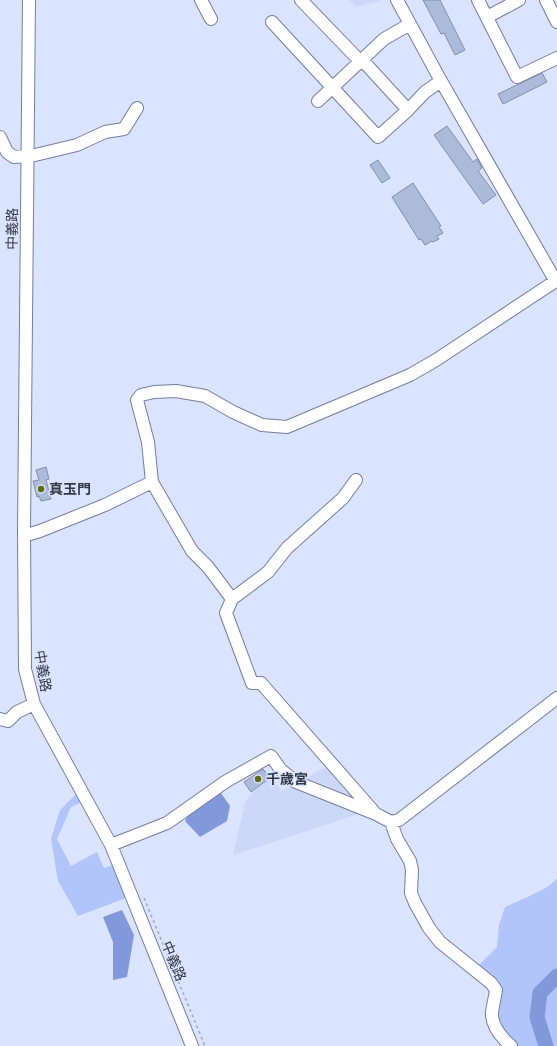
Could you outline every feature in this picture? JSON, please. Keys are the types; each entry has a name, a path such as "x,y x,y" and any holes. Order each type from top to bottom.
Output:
{"street":[{"name":"中義路","path":"29,0 24,663 34,704 111,844 192,1046"},
{"path":"201,0 211,19"},
{"path":"301,0 361,61 364,62 408,110"},
{"path":"232,599 208,567 192,552 152,482 148,442 137,400 141,395 154,392 176,391 205,396 233,412 262,425 287,426 410,375 436,360 556,280 441,81 397,0"},
{"path":"478,0 517,77 557,58"},
{"path":"487,17 519,0"},
{"path":"546,0 557,22"},
{"path":"272,22 378,137 408,110 425,92 441,81"},
{"path":"318,102 384,39 410,24"},
{"path":"0,137 7,152 14,157 28,156 77,145 104,132 124,128 137,108"},
{"path":"356,480 343,498 287,548 268,572 232,599 226,613 252,683 261,683 376,814"},
{"path":"24,532 30,534 40,531 105,505 152,482"},
{"path":"111,844 167,823 225,782 271,756 281,770 296,782 355,807 376,814 391,822 399,820 557,698"},
{"path":"0,730 4,720 34,704"},
{"path":"391,822 397,839 410,861 412,870 411,893 415,903 429,928 440,942 494,986 496,990 492,1013 494,1023 502,1037 511,1046"}],"shaded area":[{"path":"349,0 382,0 356,7"},
{"path":"336,766 368,811 233,855 245,802 253,792 272,777 281,791 325,768"},
{"path":"77,793 82,802 71,807 57,839 71,866 97,852 104,868 113,865 126,898 78,916 58,881 51,839 60,810"},
{"path":"210,793 221,793 230,806 227,821 200,837 185,821 193,806"},
{"path":"557,878 557,1046 509,1046 498,1033 495,990 475,969 497,947 499,925 505,907 541,890"},
{"path":"122,910 134,935 127,977 113,980 113,942 103,917"}],"building":[{"path":"423,0 440,0 465,50 455,55 444,33 441,34"},
{"path":"542,73 547,82 503,104 498,94"},
{"path":"447,126 473,162 477,159 482,168 478,171 496,195 483,204 434,135"},
{"path":"378,160 390,178 382,183 370,165"},
{"path":"413,183 441,226 439,227 443,233 437,236 439,239 425,245 421,239 419,240 392,197"},
{"name":"真玉門","path":"46,467 49,479 46,480 51,499 41,501 39,496 37,497 33,481 39,480 36,470"},
{"name":"千歲宮","path":"263,769 270,778 251,792 244,782"}],"waterway":[{"path":"546,1046 537,1017 540,993 557,976"}],"place":[{"name":"真玉門","path":"41,489"},
{"name":"千歲宮","path":"258,779"}]}
